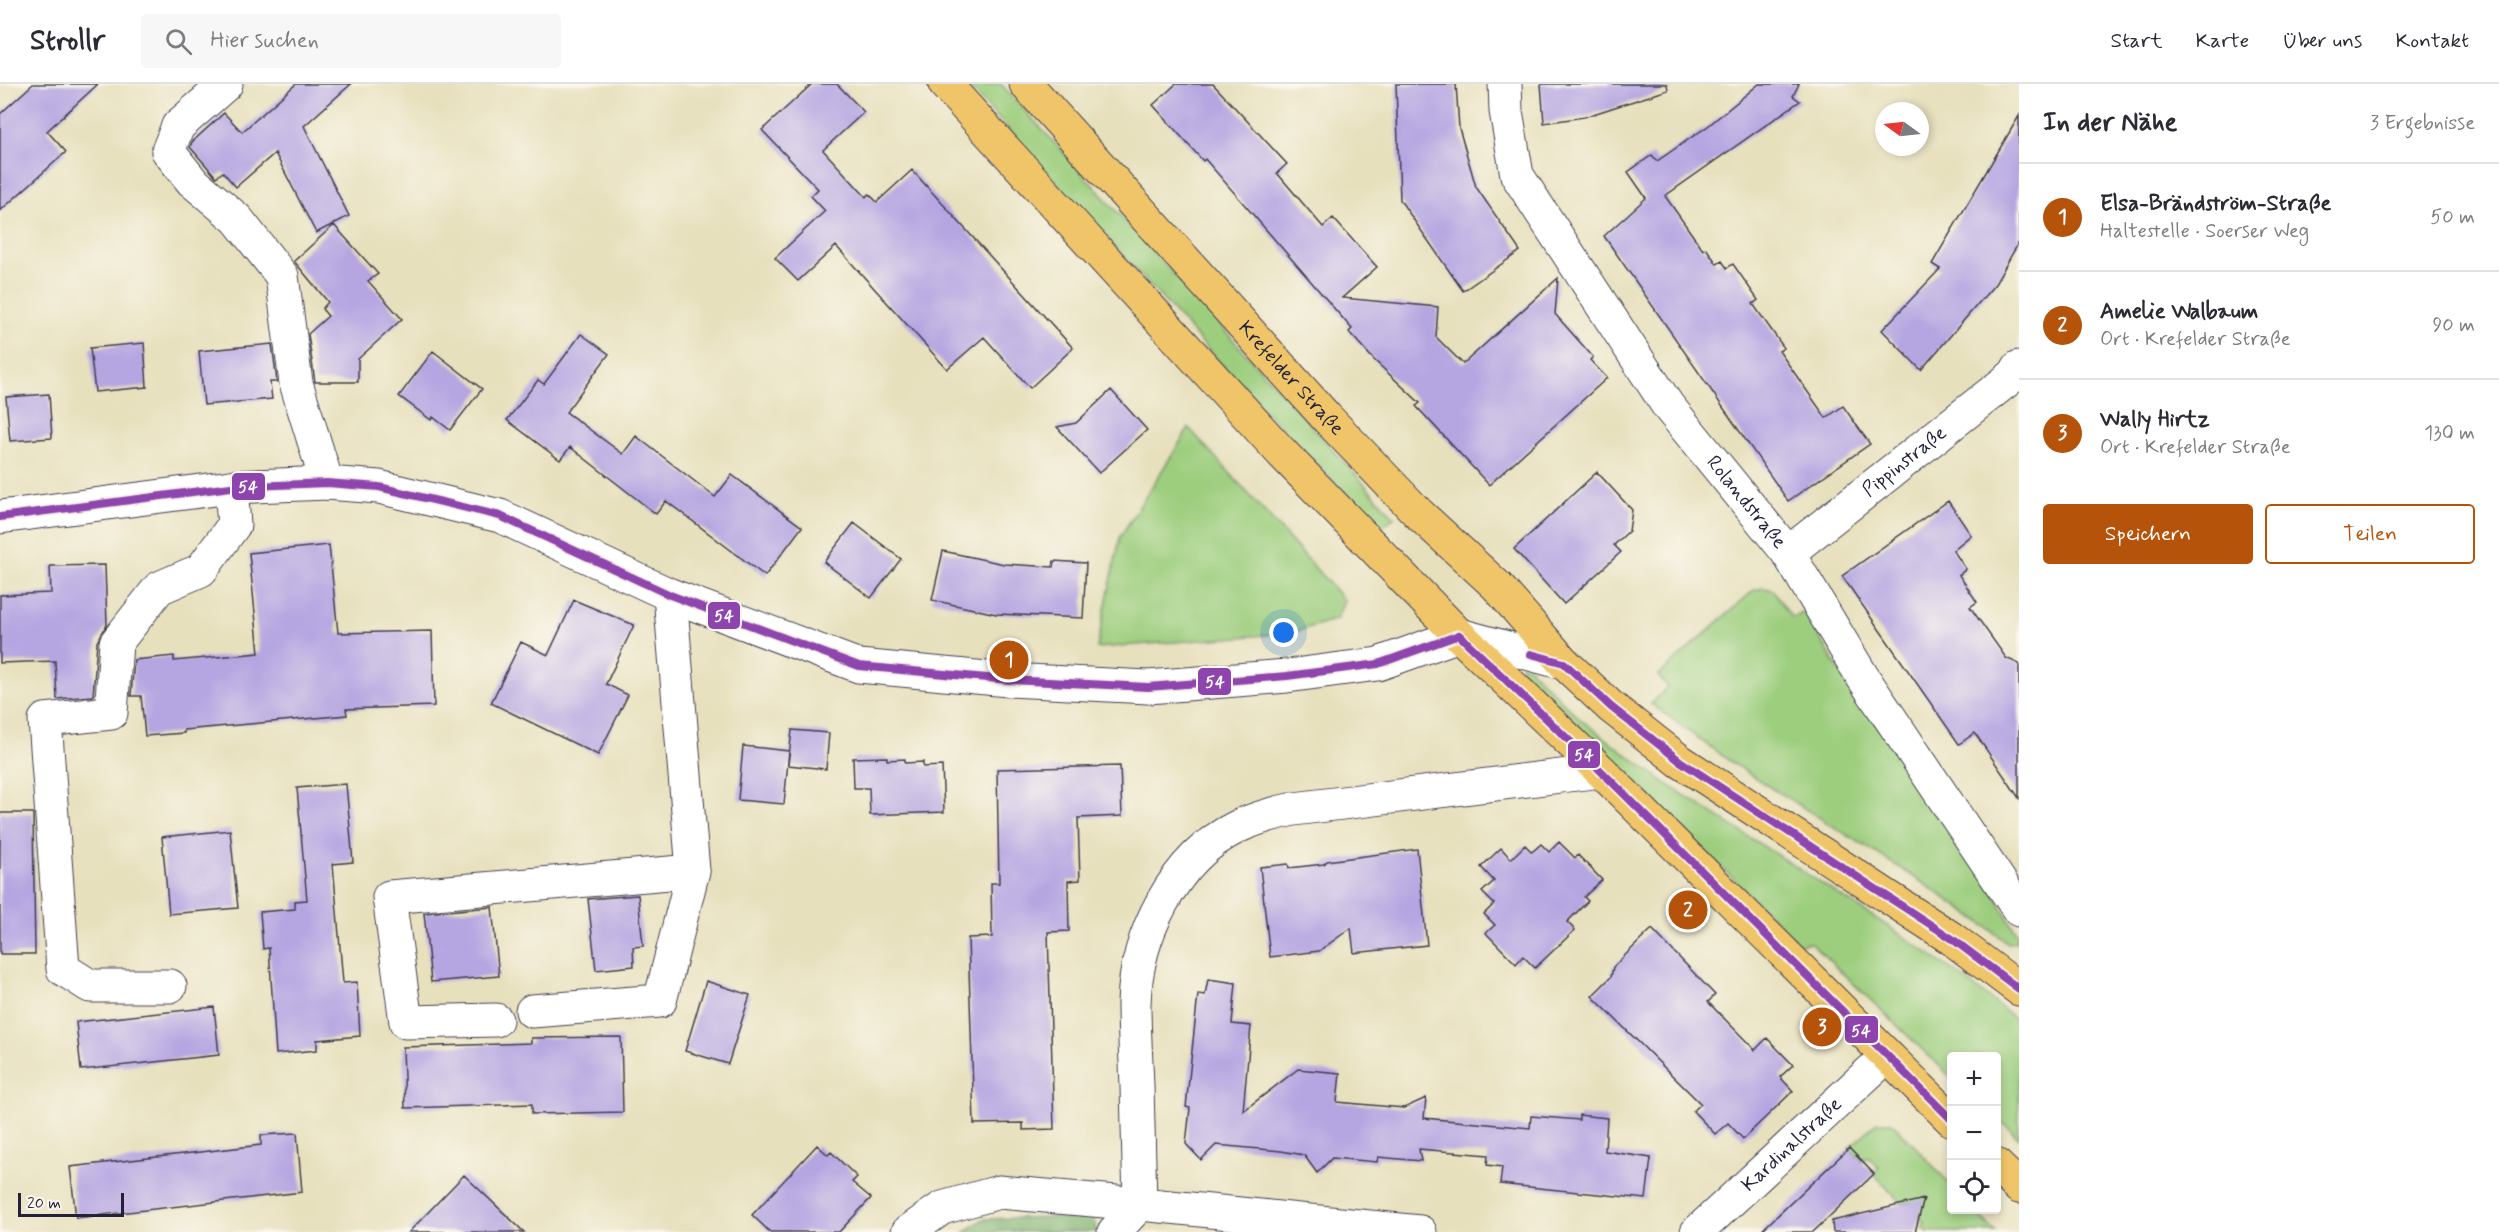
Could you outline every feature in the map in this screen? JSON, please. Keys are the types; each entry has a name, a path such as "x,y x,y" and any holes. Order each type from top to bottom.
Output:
{"main road":[{"path":"945,84 1282,453 1459,635 1601,771 1947,1115"},
{"name":"Krefelder Straße","path":"1026,84 1326,417 1418,513 1497,586 1564,663 1611,707 1680,761 1951,938 2019,989"},
{"path":"2001,1170 2019,1187"}],"street":[{"path":"226,84 178,126 168,151 192,182 237,219 282,276 296,383 327,483"},
{"name":"Rolandstraße","path":"1505,84 1506,111 1517,175 1668,406 1788,553 1862,676 2019,910"},
{"name":"Pippinstraße","path":"1788,553 2014,375 2019,367"},
{"path":"0,517 231,486 327,483 379,488 500,516 669,595 859,666 1051,683 1172,686 1287,676 1378,664 1459,635"},
{"path":"170,986 90,986 63,969 45,720 111,714 116,643 159,588 201,570 234,525 231,486"},
{"path":"532,1011 660,1001 693,871 669,595"},
{"name":"Krefelder Straße","path":"1459,635 1564,663"},
{"path":"1114,1232 1140,1204 1134,1002 1140,962 1154,917 1178,877 1205,848 1237,827 1294,808 1601,771"},
{"path":"496,1020 406,1022 389,897 693,871"},
{"name":"Kardinalstraße","path":"1697,1232 1887,1056"},
{"path":"908,1232 942,1208 999,1192 1420,1232"}],"green space":[{"path":"967,84 1001,84 1394,517 1380,529 1244,389"},
{"path":"1189,428 1344,600 1337,619 1291,633 1097,648 1120,537"},
{"path":"1764,588 1773,590 1792,618 1805,612 1837,667 1986,880 2018,935 2016,942 2008,943 1910,874 1740,768 1651,704 1668,687 1658,676 1754,590"},
{"path":"1521,665 1526,665 1580,719 1665,783 1900,934 1958,974 2019,1022 2019,1138 2001,1121 2001,1052 1947,1052 1947,1073 1811,943 1799,944 1521,669"},
{"path":"1877,1122 1892,1122 1947,1181 1947,1214 1978,1214 1996,1232 1928,1232 1922,1227 1925,1224 1911,1202 1902,1204 1874,1174 1879,1168 1868,1156 1862,1161 1849,1148"},
{"path":"1093,1216 1097,1232 965,1232 983,1219"}],"building":[{"path":"33,84 98,84 47,131 66,152 0,211 0,114"},
{"path":"296,84 351,84 304,126 349,216 316,233 275,153 236,187 223,172 216,177 190,147 192,142 224,113 242,132"},
{"path":"812,84 837,84 864,112 823,150 866,197 869,194 877,202 912,170 1073,348 1030,388 984,337 947,369 836,246 798,281 775,258 825,211 811,196 818,189 762,130"},
{"path":"1176,84 1213,84 1287,164 1277,173 1323,227 1333,218 1377,267 1342,298 1438,307 1436,337 1463,364 1558,278 1555,314 1593,357 1590,360 1607,378 1489,485 1416,406 1420,403 1374,360 1349,332 1352,329 1205,159 1203,161 1153,105"},
{"path":"1396,84 1456,84 1459,128 1476,187 1520,251 1463,291 1400,200"},
{"path":"1541,84 1667,84 1668,90 1584,117 1544,123"},
{"path":"1759,84 1799,84 1793,96 1800,101 1665,196 1703,250 1706,248 1717,264 1722,261 1727,268 1733,264 1758,300 1753,304 1784,348 1779,351 1826,418 1843,406 1870,444 1788,501 1604,236 1646,198 1628,172 1652,155 1657,161 1708,126"},
{"path":"2019,116 2019,242 1995,284 1921,370 1882,330 1940,269 1932,264"},
{"path":"334,225 378,274 368,281 402,319 358,359 358,382 315,382 308,334 328,316 322,309 328,302 294,261"},
{"path":"581,334 609,354 566,412 623,454 636,436 715,497 732,475 802,527 765,576 666,501 656,514 570,447 560,460 507,420 538,380 544,384"},
{"path":"144,343 147,387 95,392 90,348"},
{"path":"272,344 277,382 270,382 272,399 204,405 199,351"},
{"path":"433,351 482,389 450,430 433,417 431,420 399,396"},
{"path":"1111,390 1147,430 1099,473 1057,427 1076,423"},
{"path":"49,394 52,438 10,441 6,397"},
{"path":"1597,472 1632,510 1629,531 1614,545 1621,552 1564,604 1514,549"},
{"path":"1948,501 1971,535 1953,550 1966,569 1959,575 1977,602 1970,607 2006,658 2019,664 2019,798 1975,733 1959,744 1842,576"},
{"path":"854,523 901,559 871,598 824,562"},
{"path":"329,545 338,633 432,631 434,706 346,709 347,715 184,730 184,733 145,736 141,696 131,696 134,660 174,656 174,661 259,653 249,553"},
{"path":"943,551 1004,564 1053,567 1054,561 1086,563 1083,618 996,614 932,600"},
{"path":"105,565 107,625 97,642 93,696 57,699 55,661 0,663 0,595 51,593 50,566"},
{"path":"574,600 634,625 606,684 628,695 598,755 491,703 521,642 548,655"},
{"path":"792,730 829,733 826,769 788,765"},
{"path":"743,746 789,751 784,804 738,800"},
{"path":"887,757 887,760 905,759 905,763 923,762 923,767 942,766 944,812 870,815 869,788 854,788 853,758"},
{"path":"1120,766 1122,816 1078,818 1080,880 1068,881 1069,931 1048,932 1054,1129 1023,1130 1023,1123 974,1124 968,938 992,937 991,883 999,883 997,769"},
{"path":"346,784 353,862 333,864 343,983 357,982 360,1036 317,1040 317,1050 276,1054 269,948 263,949 260,912 295,909 295,901 307,900 297,788"},
{"path":"0,813 33,813 35,954 0,954"},
{"path":"230,830 238,908 169,914 162,837"},
{"path":"1559,842 1575,858 1578,855 1602,880 1584,897 1588,901 1567,922 1575,930 1535,968 1523,956 1516,964 1486,933 1495,925 1484,914 1494,904 1482,892 1494,881 1481,867 1501,848 1511,859 1525,845 1532,852 1541,844 1549,852"},
{"path":"1417,849 1427,945 1354,953 1351,928 1319,951 1270,957 1260,867 1288,864 1289,868 1324,864 1327,861"},
{"path":"638,895 643,946 633,947 634,966 596,970 588,899"},
{"path":"492,907 499,976 431,982 424,913"},
{"path":"1652,929 1715,995 1708,1002 1755,1050 1767,1038 1793,1065 1780,1077 1793,1091 1743,1139 1728,1123 1715,1134 1693,1111 1701,1104 1592,996 1611,977 1613,967"},
{"path":"1208,979 1236,983 1232,1024 1251,1026 1243,1111 1298,1069 1340,1073 1337,1102 1404,1108 1426,1098 1424,1118 1530,1128 1531,1116 1579,1120 1579,1115 1607,1118 1605,1151 1651,1158 1646,1199 1500,1184 1502,1167 1487,1165 1488,1155 1419,1149 1421,1161 1378,1157 1377,1162 1332,1158 1317,1173 1304,1155 1281,1151 1216,1145 1201,1160 1186,1144 1190,1108 1186,1107 1198,994 1205,995"},
{"path":"706,981 750,995 728,1064 685,1051"},
{"path":"214,1007 219,1055 81,1070 76,1022"},
{"path":"621,1037 623,1112 532,1114 532,1104 405,1108 403,1047 531,1043 531,1038"},
{"path":"297,1133 302,1192 76,1218 70,1167 261,1145 261,1135"},
{"path":"817,1145 828,1155 831,1152 857,1177 852,1182 871,1198 839,1232 770,1232 752,1215"},
{"path":"1849,1148 1874,1174 1813,1232 1760,1232"},
{"path":"464,1175 524,1232 409,1232"},
{"path":"1924,1199 1915,1232 1833,1232 1832,1221"}],"transit line":[{"name":"54","path":"0,517 231,487 327,483 379,487 500,516 670,595 859,666 1008,680 1148,687 1287,676 1378,664 1459,635"},
{"name":"54","path":"1459,635 1601,771 1947,1115"},
{"name":"54","path":"1531,654 1564,663 1611,707 1680,761 1951,938 2019,989"}],"place":[{"name":"Elsa-Brändström-Straße","path":"1009,660"},
{"name":"Amelie Walbaum","path":"1688,910"},
{"name":"Wally Hirtz","path":"1822,1027"}]}
